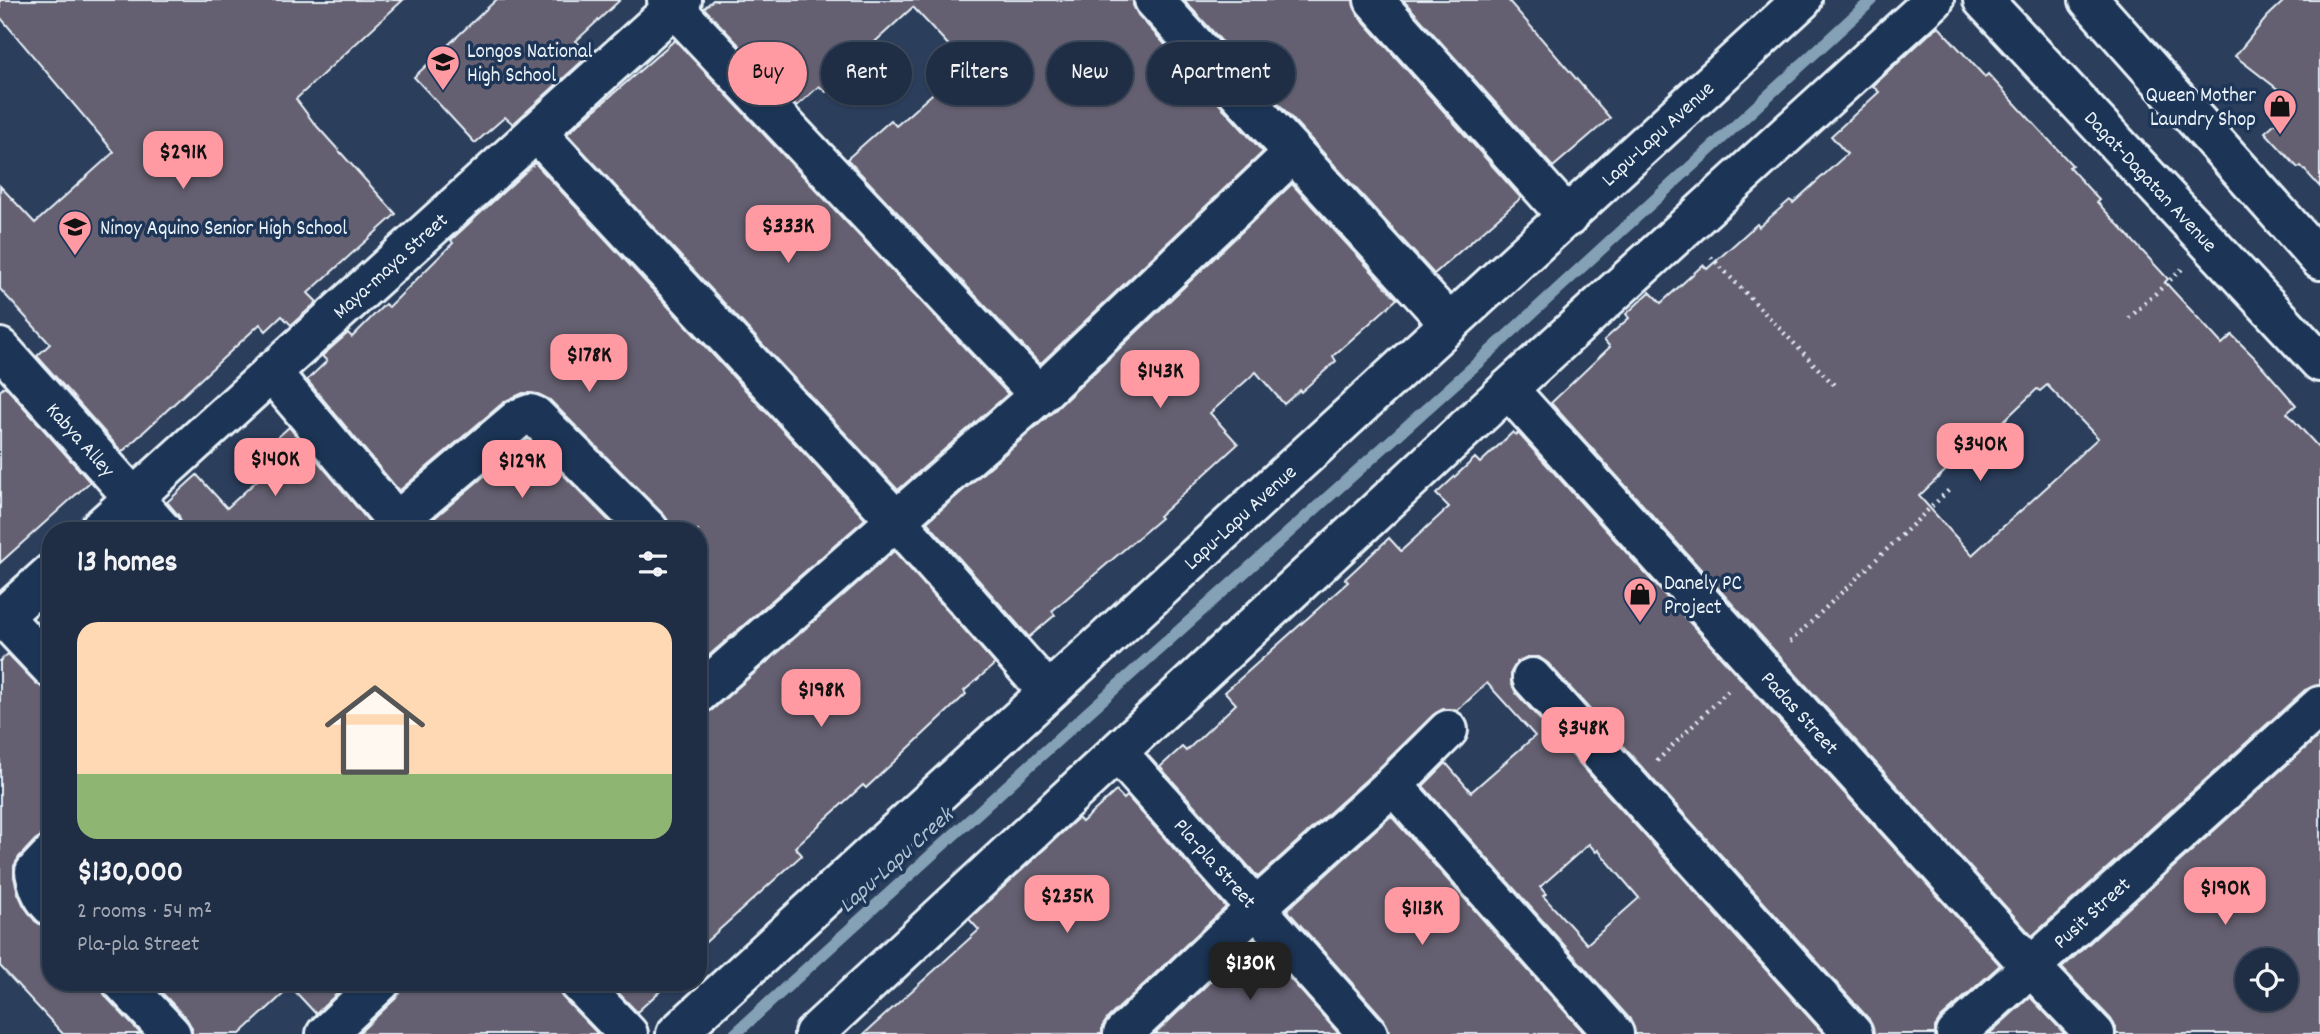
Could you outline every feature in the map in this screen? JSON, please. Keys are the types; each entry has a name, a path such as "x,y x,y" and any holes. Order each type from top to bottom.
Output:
{"street":[{"path":"1154,0 1450,324"},
{"path":"1374,0 1568,217"},
{"name":"Lapu-Lapu Avenue","path":"676,1034 1802,0"},
{"path":"814,1034 1508,390 1934,0"},
{"name":"Dagat-Dagatan Avenue","path":"1983,0 2320,362"},
{"path":"2089,0 2320,260"},
{"path":"675,2 1039,395"},
{"name":"Maya-maya Street","path":"107,522 675,2"},
{"path":"536,132 896,520 1048,692"},
{"path":"707,686 1039,395 1293,153"},
{"name":"Kabya Alley","path":"0,348 156,522"},
{"path":"271,373 397,522"},
{"name":"Padas Street","path":"1508,390 2031,967 2095,1034"},
{"path":"404,522 519,418 530,414 641,522"},
{"path":"42,581 1,618 42,659"},
{"path":"1532,678 1853,1034"},
{"name":"Pusit Street","path":"1956,1034 2320,706"},
{"path":"1123,1034 1256,908 1393,785 1448,730"},
{"name":"Pla-pla Street","path":"1118,753 1368,1034"},
{"path":"1393,785 1614,1034"},
{"path":"42,865 35,872 42,896"},
{"path":"130,991 171,1034"},
{"path":"326,1034 361,991"},
{"path":"587,991 628,1034"}],"path":[{"path":"1684,229 1835,386"},
{"path":"2129,317 2210,242"},
{"path":"1630,787 1951,488"}],"building":[{"path":"0,0 403,0 296,99 314,123 396,214 308,293 317,302 291,325 282,316 266,331 260,324 122,452 37,356 50,344 0,289 0,186 35,223 114,152 0,17"},
{"path":"496,0 620,0 576,41 589,55 513,124 505,117 475,143 414,77"},
{"path":"713,0 1133,0 1138,15 1163,42 1147,42 1147,105 1220,105 1263,152 1040,364 847,159 891,120 896,126 926,99 926,105 1033,105 1033,42 946,42 913,7 875,42 821,42 821,88 819,86 807,97 807,42 736,42 704,8"},
{"path":"1184,0 1353,0 1358,15 1521,198 1434,274 1280,105 1295,105 1295,42 1222,42"},
{"path":"1403,0 1508,0 1610,118 1553,167"},
{"path":"2285,0 2320,0 2320,187 2301,166 2298,168 2265,132 2297,104 2235,56 2267,17"},
{"path":"1938,26 1985,77 1988,74 2072,165 2069,167 2099,200 2097,202 2168,279 2165,282 2222,344 2232,335 2254,357 2296,405 2287,413 2320,449 2320,685 2305,690 2032,936 1551,403 1610,347 1604,340 1629,318 1626,314 1650,292 1661,303 1703,265 1707,269 1757,224 1759,227 1790,200 1793,203 1847,154 1831,136 1879,92 1873,86","holes":["2047,385 2098,438 1972,555 1919,496 1988,430 1991,433 2037,389 2040,391"]},
{"path":"675,40 728,96 728,105 736,105 1008,394 898,490 567,134"},
{"path":"535,163 865,519 707,657 707,522 669,522 550,400 538,394 523,393 505,401 399,491 307,380 327,361 322,356 348,333 352,337 385,304 389,307 453,243 451,240"},
{"path":"1292,184 1397,299 1333,356 1336,361 1284,404 1256,372 1210,413 1238,444 1159,516 1161,518 1052,611 1055,615 1029,637 927,522 1054,411"},
{"path":"5,386 90,482 46,522 42,522 42,525 0,563 0,391"},
{"path":"289,427 369,522 181,522 167,502 197,475 227,508 278,461 266,448"},
{"path":"1513,432 1516,435 1518,433 2000,965 1941,1018 1935,1027 1935,1034 1874,1034 1869,1019 1548,663 1539,657 1527,657 1517,662 1511,672 1511,682 1516,693 1824,1034 1635,1034 1630,1019 1423,786 1446,763 1471,792 1535,736 1487,683 1457,711 1443,709 1433,715 1378,769 1258,877 1160,767 1182,747 1186,751 1236,704 1225,692 1348,582 1345,579 1389,538 1401,551 1449,507 1436,494 1475,458 1480,463","holes":["1589,844 1596,852 1598,850 1639,898 1587,944 1543,896 1546,894 1540,887"]},
{"path":"528,439 610,522 430,522"},
{"path":"894,551 995,664 866,788 863,785 795,847 802,855 707,941 707,712"},
{"path":"8,654 42,688 42,835 19,857 14,866 14,877 24,906 42,926 42,991 103,991 141,1034 63,1034 0,966 0,661"},
{"path":"2320,735 2320,1034 2116,1034 2111,1019 2062,968"},
{"path":"1116,791 1124,799 1127,796 1226,907 1108,1018 1102,1027 1102,1034 864,1034 979,930 969,919 1078,818 1082,822"},
{"path":"1391,816 1585,1034 1389,1034 1384,1019 1287,910"},
{"path":"1255,939 1339,1034 1155,1034"},
{"path":"161,991 287,991 240,1034 192,1034 187,1019"},
{"path":"295,991 340,991 316,1014"},
{"path":"401,991 559,991 598,1034 358,1034"},
{"path":"617,991 660,991 637,1012"},
{"path":"2030,997 2065,1034 1989,1034"}],"waterway":[{"name":"Lapu-Lapu Creek","path":"735,1034 1471,369 1872,0"}],"place":[{"name":"Longos National High School","path":"443,92"},
{"name":"Queen Mother Laundry Shop","path":"2280,136"},
{"name":"Ninoy Aquino Senior High School","path":"75,257"},
{"name":"Danely PC Project","path":"1640,624"}]}
